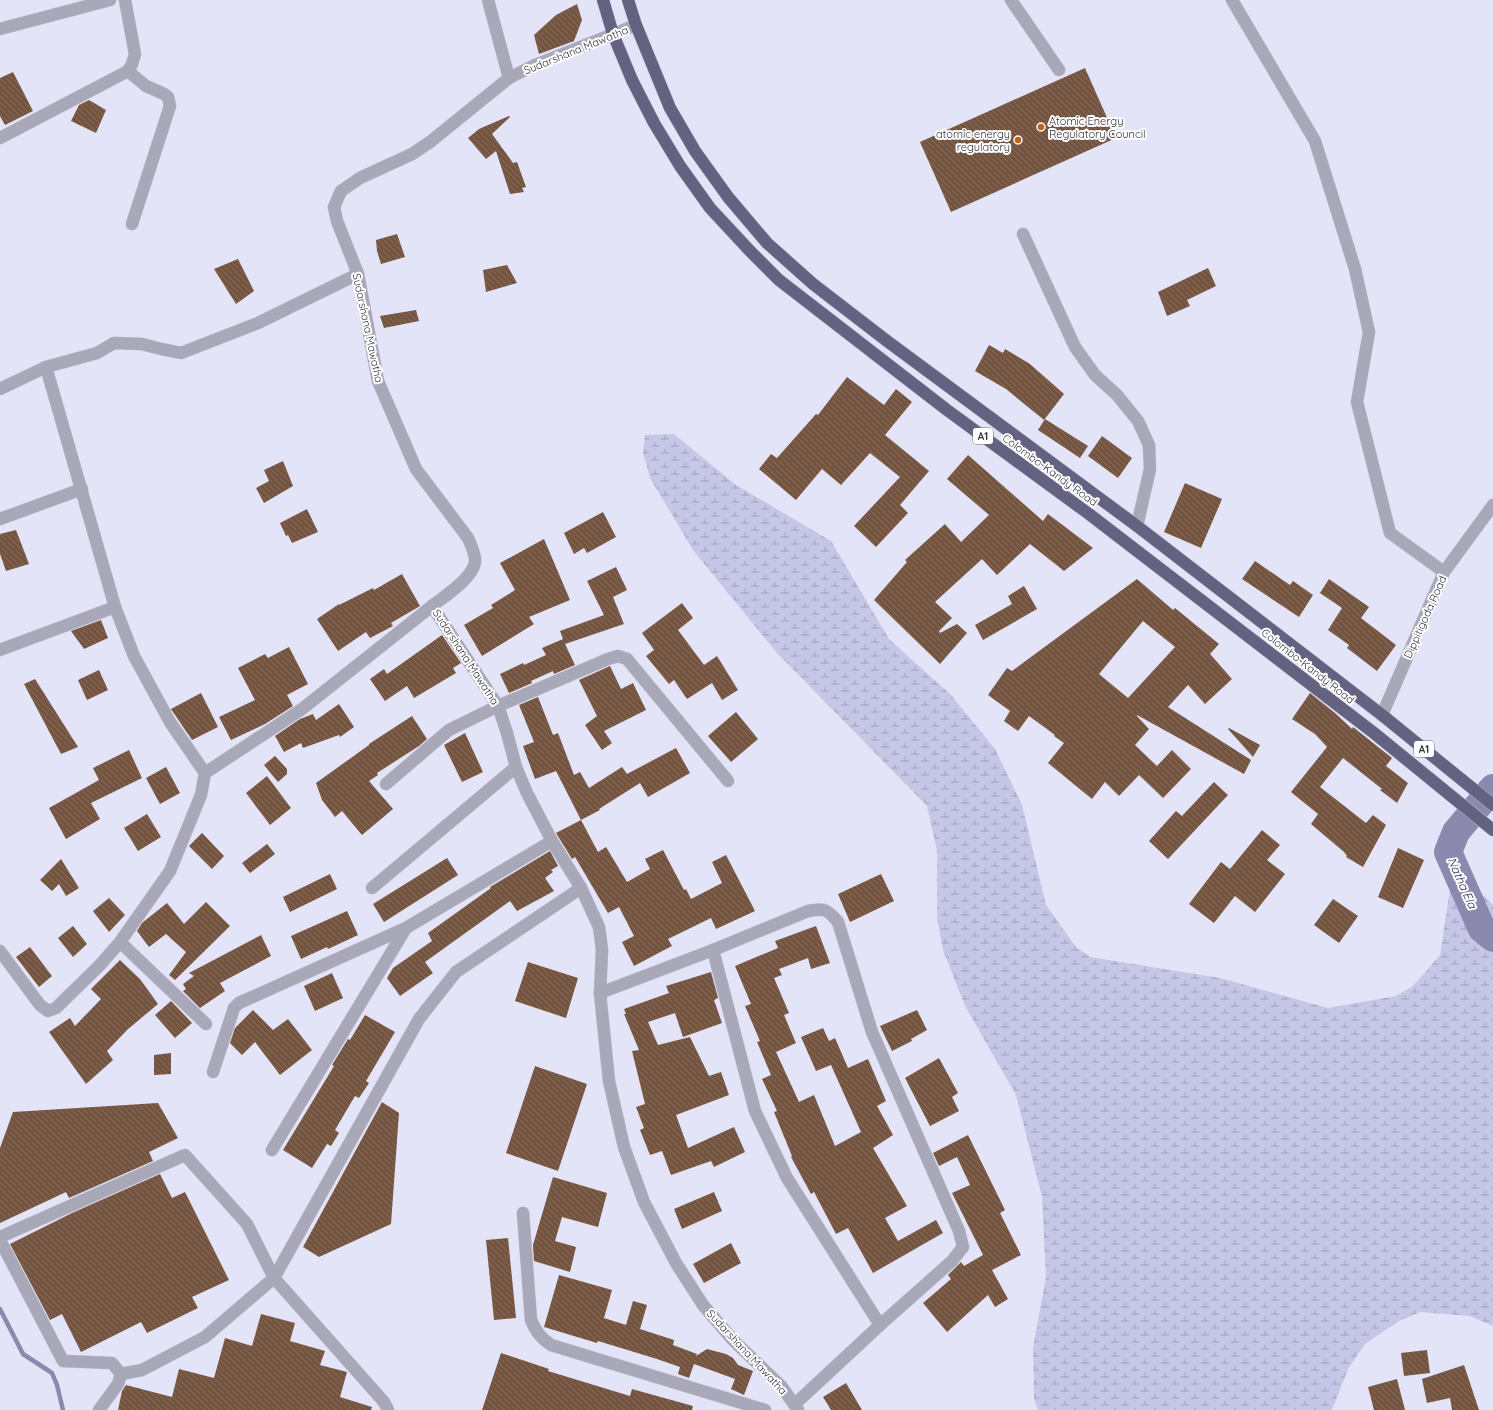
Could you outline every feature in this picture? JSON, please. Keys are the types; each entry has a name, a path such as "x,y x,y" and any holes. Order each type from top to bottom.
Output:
{"highway":[{"name":"Colombo-Kandy Road","path":"603,0 613,34 632,80 654,123 680,166 710,208 779,280 947,410 1089,514 1374,733 1493,830"},
{"name":"Colombo-Kandy Road","path":"628,0 636,26 670,108 694,151 728,197 767,243 813,284 887,341 1137,526 1382,715 1466,782 1493,806"},
{"path":"1374,733 1382,715"}],"street":[{"path":"0,29 110,0"},
{"path":"0,138 128,71 135,54 125,0"},
{"path":"488,0 509,78"},
{"path":"1011,0 1059,70"},
{"path":"1232,0 1315,141 1355,269 1369,332 1357,402 1390,533 1444,572"},
{"name":"Sudarshana Mawatha","path":"636,26 535,65 509,78 430,142 412,154 360,178 341,191 334,207 337,221 358,274 378,381 416,469 468,538 473,551 475,562 468,576 457,587 432,606 498,706 516,767 527,794 552,841 581,888 599,927 602,950 600,994 609,1081 624,1147 644,1202 676,1263 703,1305 732,1339 782,1387 796,1407"},
{"path":"128,71 146,86 168,97 170,106 132,224"},
{"path":"1023,234 1075,347 1095,375 1117,395 1138,421 1149,445 1150,469 1137,526"},
{"path":"0,389 46,367 97,353 114,343 142,344 181,353 258,323 358,274"},
{"path":"0,952 40,1005 48,1011 56,1008 100,965 120,942 170,871 201,794 205,773 166,716 134,656 115,607 46,367"},
{"path":"0,519 82,489"},
{"name":"Dippitigoda Road","path":"1382,715 1444,572 1493,505"},
{"path":"205,773 302,709 432,606"},
{"path":"0,650 115,607"},
{"path":"386,784 449,730 498,706 618,656 627,659 728,781"},
{"path":"372,888 516,767"},
{"path":"213,1072 234,1008 239,1003 406,928 552,841"},
{"path":"121,1374 142,1370 205,1337 274,1278 420,1019 456,972 581,888"},
{"path":"600,994 808,911 821,908 829,912 838,922 872,1032 958,1232 963,1247 952,1261 880,1325 796,1407"},
{"path":"272,1150 406,928"},
{"path":"120,942 206,1024"},
{"path":"713,950 755,1111 787,1178 880,1325"},
{"path":"0,1236 185,1155 247,1224 274,1278 384,1402 388,1410"},
{"path":"523,1213 531,1320 535,1330 541,1338 551,1345 765,1410"},
{"path":"0,1240 63,1361 112,1363 121,1374"},
{"path":"99,1410 118,1384 121,1374"}],"green space":[{"path":"674,434 736,485 831,541 889,639 951,695 995,749 1022,805 1046,905 1076,947 1090,957 1220,978 1328,1008 1396,996 1413,986 1440,955 1450,889 1469,885 1480,892 1493,905 1493,1326 1470,1316 1420,1312 1399,1321 1365,1344 1348,1369 1332,1410 1038,1410 1034,1399 1033,1348 1046,1277 1042,1197 1016,1095 965,1006 943,950 937,918 937,851 927,806 776,652 693,550 650,478 643,453 645,435"}],"building":[{"path":"577,4 582,20 574,41 539,54 534,35 556,15"},
{"name":"atomic energy regulatory","path":"1085,68 1116,138 951,212 920,142"},
{"path":"13,72 33,111 5,125 0,116 0,78"},
{"path":"89,100 106,110 96,133 71,121 79,105"},
{"path":"509,116 510,117 492,134 513,163 517,162 526,187 522,188 524,192 510,194 496,151 486,159 468,138 479,129"},
{"path":"397,234 405,257 381,264 377,251 376,240"},
{"path":"238,259 254,291 236,304 214,269"},
{"path":"507,265 517,283 486,292 483,270"},
{"path":"1208,268 1216,286 1187,300 1190,306 1167,316 1158,292"},
{"path":"416,310 419,321 384,328 380,316"},
{"path":"989,345 1003,353 1005,349 1030,364 1064,394 1044,420 1006,389 975,371"},
{"path":"847,377 884,405 896,389 912,402 885,435 929,471 900,505 908,513 876,547 854,526 900,477 870,453 841,485 822,469 796,500 759,469 771,454 777,458 816,414 818,415"},
{"path":"1045,419 1088,446 1080,458 1038,430"},
{"path":"1102,436 1132,458 1118,478 1088,456"},
{"path":"968,455 1043,521 1048,514 1093,548 1064,571 1030,544 997,575 982,559 935,602 952,618 939,631 940,633 957,624 967,633 940,664 874,600 907,562 905,560 945,524 961,542 989,515 947,479"},
{"path":"283,461 293,486 264,503 256,488 269,481 264,470"},
{"path":"1185,483 1222,499 1201,548 1164,532"},
{"path":"307,509 318,532 292,543 288,535 286,536 280,523"},
{"path":"603,512 616,537 587,553 584,548 574,554 564,533"},
{"path":"16,530 29,564 6,571 0,554 0,534"},
{"path":"544,539 570,600 529,617 534,624 482,656 464,625 493,608 491,605 515,590 500,563"},
{"path":"1255,561 1290,585 1293,581 1313,595 1299,617 1242,579"},
{"path":"616,567 627,590 613,597 624,624 565,644 575,665 554,674 553,671 531,681 532,683 509,693 500,674 523,663 524,665 546,655 542,648 563,639 560,631 604,615 587,581"},
{"path":"402,574 420,606 391,623 393,626 370,638 366,632 338,651 317,619 339,604 373,588 374,590"},
{"path":"1137,579 1173,610 1175,608 1219,644 1210,654 1232,679 1205,704 1188,685 1168,707 1251,760 1244,774 1137,715 1149,729 1135,745 1157,766 1172,750 1191,769 1163,798 1139,775 1119,796 1105,782 1092,799 1048,763 1064,743 1054,736 1055,735 1029,716 1018,731 1004,721 1010,711 988,695 1007,668 1012,671","holes":["1143,621 1175,647 1128,698 1099,674"]},
{"path":"1329,579 1369,607 1361,618 1396,645 1377,671 1347,648 1349,645 1328,630 1342,608 1320,593"},
{"path":"1024,586 1037,609 983,640 975,625 1012,604 1008,596"},
{"path":"682,603 693,618 678,630 704,665 717,656 738,690 722,700 712,683 687,699 674,680 669,684 646,656 654,650 642,633"},
{"path":"101,620 108,638 84,649 71,631"},
{"path":"442,635 461,663 453,668 456,673 414,698 407,686 385,701 370,679 384,669 387,674"},
{"path":"289,647 308,684 287,695 293,706 265,724 231,740 219,717 255,700 238,668 265,654 268,658"},
{"path":"610,666 621,689 633,683 646,710 604,731 612,743 602,750 585,725 597,716 579,680"},
{"path":"99,670 108,690 87,700 78,680"},
{"path":"35,679 78,747 61,754 24,684"},
{"path":"201,693 218,727 192,740 171,709"},
{"path":"1310,693 1352,729 1353,727 1392,758 1386,766 1408,783 1397,803 1343,758 1320,787 1366,823 1373,815 1386,825 1363,867 1346,857 1347,856 1344,852 1311,824 1318,814 1291,792 1327,747 1315,734 1292,719"},
{"path":"538,697 553,735 558,733 574,775 580,772 589,788 622,767 627,774 676,748 690,773 648,797 640,783 599,809 600,810 581,820 556,771 535,779 523,746 534,742 519,705"},
{"path":"339,704 354,727 340,737 339,735 303,748 301,743 284,752 275,736 300,719 313,714 316,720"},
{"path":"736,712 758,739 731,762 708,736"},
{"path":"412,716 427,739 419,746 377,773 378,775 369,781 393,809 362,835 342,811 335,817 322,800 316,783 369,744"},
{"path":"1229,728 1260,745 1253,757 1228,729"},
{"path":"465,733 483,772 462,782 444,745"},
{"path":"129,750 142,778 91,803 100,819 66,839 49,808 99,780 93,768"},
{"path":"275,756 287,769 287,774 278,782 264,765"},
{"path":"166,767 180,793 160,804 146,778"},
{"path":"267,776 291,808 270,825 246,793"},
{"path":"1214,782 1228,795 1168,859 1149,841 1176,811 1182,816"},
{"path":"147,814 161,837 138,851 124,828"},
{"path":"581,820 598,852 606,847 627,882 650,869 645,859 663,850 684,890 686,889 691,899 722,883 712,862 726,855 755,911 716,929 711,918 668,939 672,946 634,966 622,942 634,936 619,907 608,913 575,857 572,859 556,833"},
{"path":"1262,830 1280,845 1267,860 1285,874 1255,912 1235,896 1214,923 1189,904 1221,862 1230,869"},
{"path":"202,833 224,856 212,869 189,846"},
{"path":"267,844 275,854 250,873 242,863"},
{"path":"1398,848 1424,860 1403,908 1378,897"},
{"path":"550,851 558,866 551,870 553,872 545,878 554,891 517,911 510,901 425,962 433,973 400,996 387,978 393,968 432,941 428,933 491,888 490,887"},
{"path":"447,858 458,875 384,922 373,904"},
{"path":"61,859 79,888 66,896 59,884 52,891 40,880"},
{"path":"330,874 337,889 290,912 283,897"},
{"path":"881,874 894,901 850,922 838,894"},
{"path":"109,898 125,915 109,932 93,911"},
{"path":"1333,899 1358,916 1339,943 1314,925"},
{"path":"206,902 230,926 175,980 169,975 186,952 166,934 149,947 137,931 142,923 167,903 184,924"},
{"path":"347,911 358,935 328,949 327,947 301,959 291,936"},
{"path":"73,926 87,944 73,957 58,938"},
{"path":"816,926 830,963 811,969 808,958 779,969 782,975 774,978 789,1013 784,1015 796,1043 776,1052 799,1102 814,1095 835,1146 861,1132 831,1065 816,1071 801,1037 823,1028 829,1041 835,1038 848,1068 868,1059 886,1101 877,1106 893,1135 873,1148 907,1206 885,1218 898,1241 936,1220 943,1233 873,1273 848,1228 836,1234 814,1192 811,1194 791,1157 792,1156 774,1112 777,1111 762,1079 771,1075 757,1042 760,1041 745,1006 751,1004 735,966 778,948 775,941"},
{"path":"261,935 271,956 220,983 225,991 200,1008 183,991 186,989 183,984 194,976 189,973"},
{"path":"30,947 52,976 39,987 16,957"},
{"path":"120,960 140,979 158,1004 127,1030 107,1051 113,1060 86,1084 49,1032 70,1018 75,1026 101,999 91,989"},
{"path":"528,962 578,978 566,1018 515,1001"},
{"path":"711,972 718,998 714,1000 722,1023 683,1037 675,1013 648,1022 658,1045 690,1037 709,1076 721,1072 729,1095 676,1115 688,1148 734,1127 745,1152 714,1167 711,1161 671,1175 662,1151 650,1155 640,1130 644,1128 636,1107 645,1104 632,1051 639,1050 624,1014 626,1014 624,1009 669,993 666,986"},
{"path":"332,973 343,998 315,1011 304,986"},
{"path":"171,1001 192,1023 175,1038 155,1015"},
{"path":"253,1010 273,1030 288,1019 312,1050 280,1075 255,1042 242,1055 230,1043 235,1028"},
{"path":"917,1010 927,1030 911,1039 912,1041 892,1051 880,1026"},
{"path":"365,1015 395,1032 366,1081 369,1083 359,1098 355,1096 335,1130 339,1133 331,1146 327,1144 312,1168 283,1150 334,1066 332,1065 348,1039 350,1040"},
{"path":"171,1053 171,1074 154,1075 154,1055"},
{"path":"939,1058 958,1093 952,1097 959,1111 930,1126 905,1078"},
{"path":"535,1066 587,1084 558,1171 506,1153"},
{"path":"382,1102 399,1113 391,1224 319,1257 303,1247"},
{"path":"158,1103 178,1138 149,1152 153,1161 69,1198 66,1192 0,1223 0,1148 13,1112"},
{"path":"968,1135 1005,1210 1000,1213 1021,1255 992,1270 1008,1299 995,1307 988,1295 947,1332 923,1303 951,1279 948,1275 961,1262 964,1266 983,1255 952,1193 970,1185 957,1157 939,1166 933,1153"},
{"path":"160,1174 172,1198 185,1192 229,1280 192,1297 198,1308 147,1333 141,1322 81,1352 62,1314 50,1320 10,1244 72,1213"},
{"path":"553,1177 607,1193 598,1227 562,1217 555,1241 576,1247 570,1272 534,1261 533,1245"},
{"path":"714,1192 722,1211 682,1229 674,1209"},
{"path":"508,1238 516,1318 494,1320 486,1240"},
{"path":"731,1243 741,1263 704,1283 693,1264"},
{"path":"559,1275 612,1290 604,1318 626,1325 633,1301 647,1305 640,1329 674,1340 673,1345 697,1354 696,1356 707,1349 726,1354 733,1358 738,1365 753,1371 744,1395 731,1389 735,1379 694,1364 689,1378 678,1374 680,1367 598,1341 597,1343 544,1327"},
{"path":"261,1314 295,1323 290,1341 325,1351 320,1365 347,1372 340,1397 372,1407 371,1410 118,1410 122,1391 126,1385 172,1397 179,1369 214,1378 225,1338 252,1346"},
{"path":"1427,1350 1430,1373 1404,1376 1401,1353"},
{"path":"501,1353 549,1369 548,1371 630,1396 632,1389 693,1406 692,1410 482,1410"},
{"path":"1464,1365 1479,1410 1452,1410 1450,1398 1427,1403 1422,1379"},
{"path":"1397,1379 1405,1410 1374,1410 1368,1387"},
{"path":"846,1383 862,1410 831,1410 823,1397"}],"waterway":[{"name":"Natha Ela","path":"1493,788 1456,832 1448,852 1482,929 1493,938"},
{"path":"0,1309 23,1354 52,1373 57,1385 63,1410"}],"place":[{"name":"Atomic Energy Regulatory Council","path":"1041,127"},
{"name":"atomic energy regulatory","path":"1018,140"}]}
